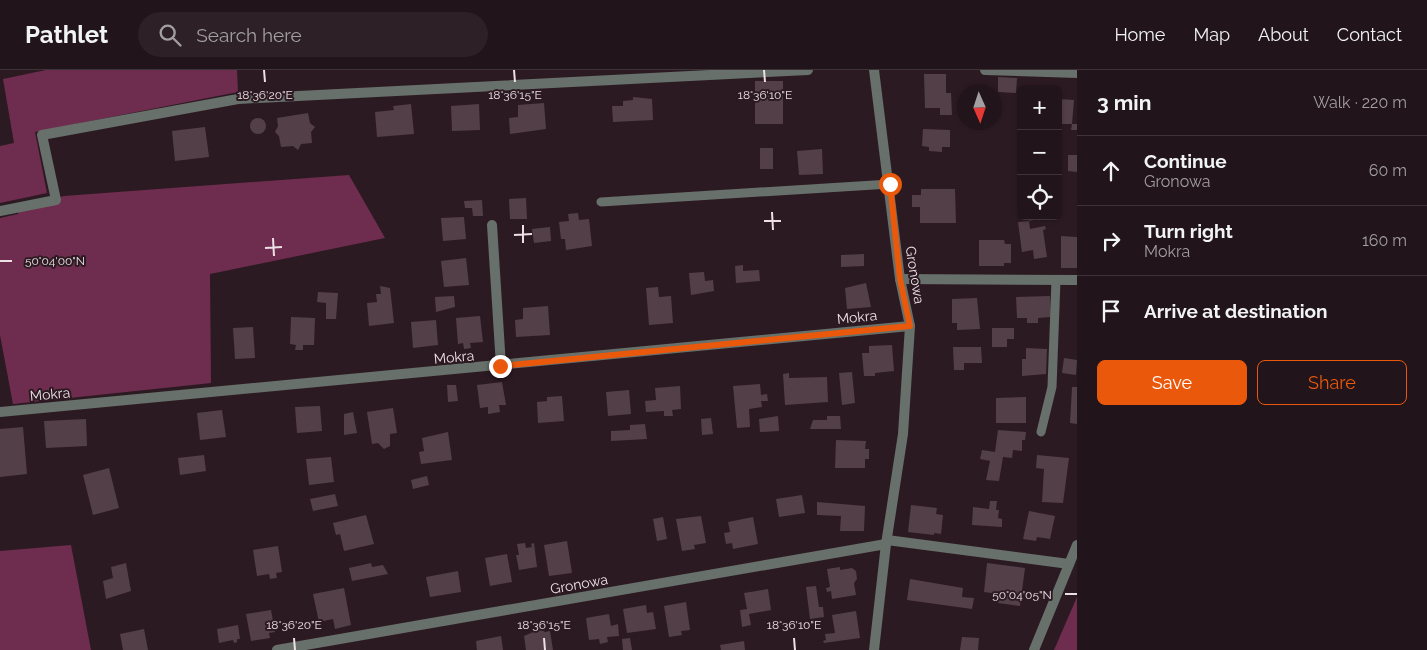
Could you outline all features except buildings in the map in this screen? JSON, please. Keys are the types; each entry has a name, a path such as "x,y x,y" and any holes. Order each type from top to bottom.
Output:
{"street":[{"path":"0,211 56,200 42,136 238,99 808,70"},
{"name":"Gronowa","path":"874,70 890,184 900,279 910,326 903,434 886,542 874,650"},
{"path":"985,70 1077,73"},
{"path":"492,225 500,366"},
{"path":"900,279 1077,280"},
{"name":"Mokra","path":"0,412 910,326"},
{"path":"886,542 1069,564"},
{"name":"Gronowa","path":"278,650 886,542"},
{"path":"1034,650 1077,545"}],"lane":[{"path":"601,202 890,184"},
{"path":"1041,432 1052,387 1056,280"}],"shaded area":[{"path":"46,70 237,70 238,92 35,132 47,193 0,203 0,146 14,143 3,79"},
{"path":"349,175 385,238 210,274 211,383 13,404 0,335 0,218 18,214 20,207 64,196"},
{"path":"71,545 91,650 0,650 0,551"},
{"path":"1077,597 1077,650 1054,650"}],"route":[{"path":"500,366 910,326 900,279 890,184"}]}
